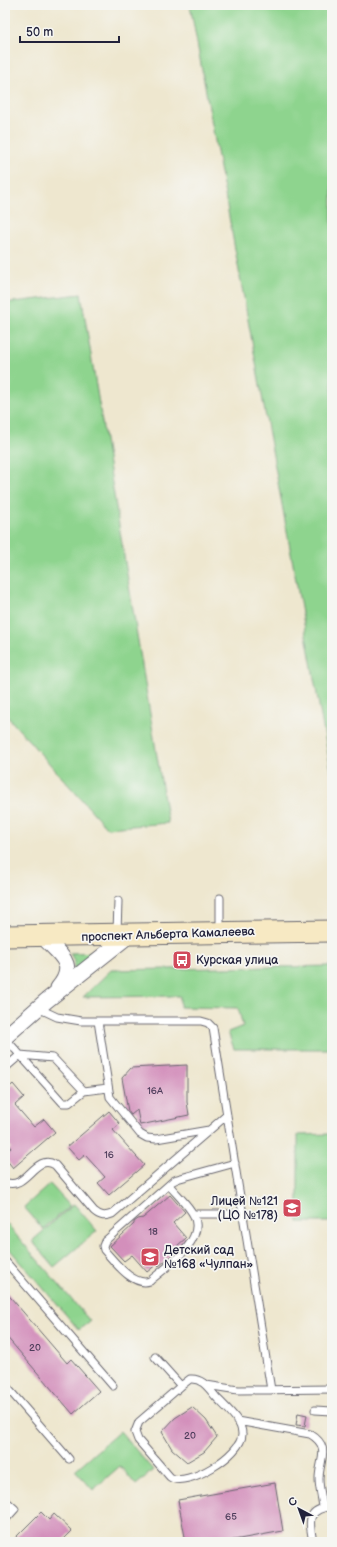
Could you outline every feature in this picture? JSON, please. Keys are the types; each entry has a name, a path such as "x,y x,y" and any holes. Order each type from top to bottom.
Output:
{"main road":[{"name":"проспект Альберта Камалеева","path":"5,936 43,937 220,932 332,931"}],"street":[{"path":"5,1037 122,935"},
{"path":"42,1005 63,981 68,968 67,963 43,937"}],"lane":[{"path":"220,898 220,932"},
{"path":"118,901 122,935"},
{"path":"42,1005 61,1018 98,1021 201,1021 208,1022 214,1032 271,1390"},
{"path":"98,1021 108,1088 114,1104 140,1134 147,1138 156,1139 210,1130"},
{"path":"5,1037 63,1103 69,1103 84,1091 108,1088"},
{"path":"5,1068 20,1055 53,1058 84,1091"},
{"path":"5,1182 11,1184 20,1182 41,1163 49,1162 55,1166 94,1211 99,1215 107,1216 112,1214 227,1115"},
{"path":"168,1185 196,1219 189,1248 150,1281 136,1281 103,1248 105,1241 168,1185 183,1176 235,1163"},
{"path":"193,1214 243,1214"},
{"path":"5,1261 113,1386"},
{"path":"156,1357 181,1386"},
{"path":"194,1378 200,1380 237,1421 242,1434 240,1445 235,1451 206,1472 176,1479 171,1478 138,1440 135,1429 139,1422 181,1386 186,1381 194,1378"},
{"path":"5,1384 69,1459"},
{"path":"206,1385 232,1390 332,1389"},
{"path":"315,1410 332,1411"},
{"path":"237,1421 310,1434 318,1440 322,1446 323,1453 319,1480 323,1507"},
{"path":"5,1500 15,1509 5,1520"},
{"path":"313,1542 310,1518 316,1510 323,1507 332,1506"}],"green space":[{"path":"190,5 332,5 332,776"},
{"path":"81,294 168,823 107,828 5,714 5,303"},
{"path":"101,952 74,976 74,961 70,953"},
{"path":"332,966 332,1049 234,1049 228,1032 243,1026 238,1008 180,1007 180,996 83,997 111,970"},
{"path":"332,1134 332,1222 298,1222 298,1135"},
{"path":"50,1184 70,1206 43,1229 24,1207"},
{"path":"74,1204 97,1231 54,1267 32,1241"},
{"path":"5,1222 90,1321 79,1330 5,1244"},
{"path":"120,1431 153,1470 136,1485 120,1466 93,1490 75,1470"}],"building":[{"path":"187,1065 187,1102 189,1115 140,1125 137,1110 131,1115 128,1111 122,1078 131,1068"},
{"path":"13,1084 24,1097 15,1105 34,1127 44,1119 55,1132 13,1168 5,1158 5,1153 11,1148 5,1141 5,1091"},
{"path":"109,1111 120,1124 113,1130 144,1165 109,1195 98,1183 105,1177 85,1155 79,1160 67,1147"},
{"path":"170,1195 185,1212 173,1223 186,1238 177,1246 179,1249 159,1266 157,1264 147,1272 132,1255 124,1261 110,1246 134,1224 134,1222 143,1218"},
{"path":"5,1291 67,1363 71,1359 99,1391 73,1414 5,1335"},
{"path":"192,1407 206,1420 217,1437 204,1452 187,1462 172,1449 162,1432 175,1418"},
{"path":"298,1413 307,1415 305,1426 296,1425"},
{"path":"275,1483 283,1531 223,1542 186,1542 178,1500"},
{"path":"41,1512 49,1520 54,1514 72,1531 61,1542 11,1542"}],"place":[{"name":"Курская улица","path":"182,960"},
{"name":"Лицей №121 (ЦО №178)","path":"292,1208"},
{"name":"Детский сад №168 «Чулпан»","path":"150,1257"}]}
